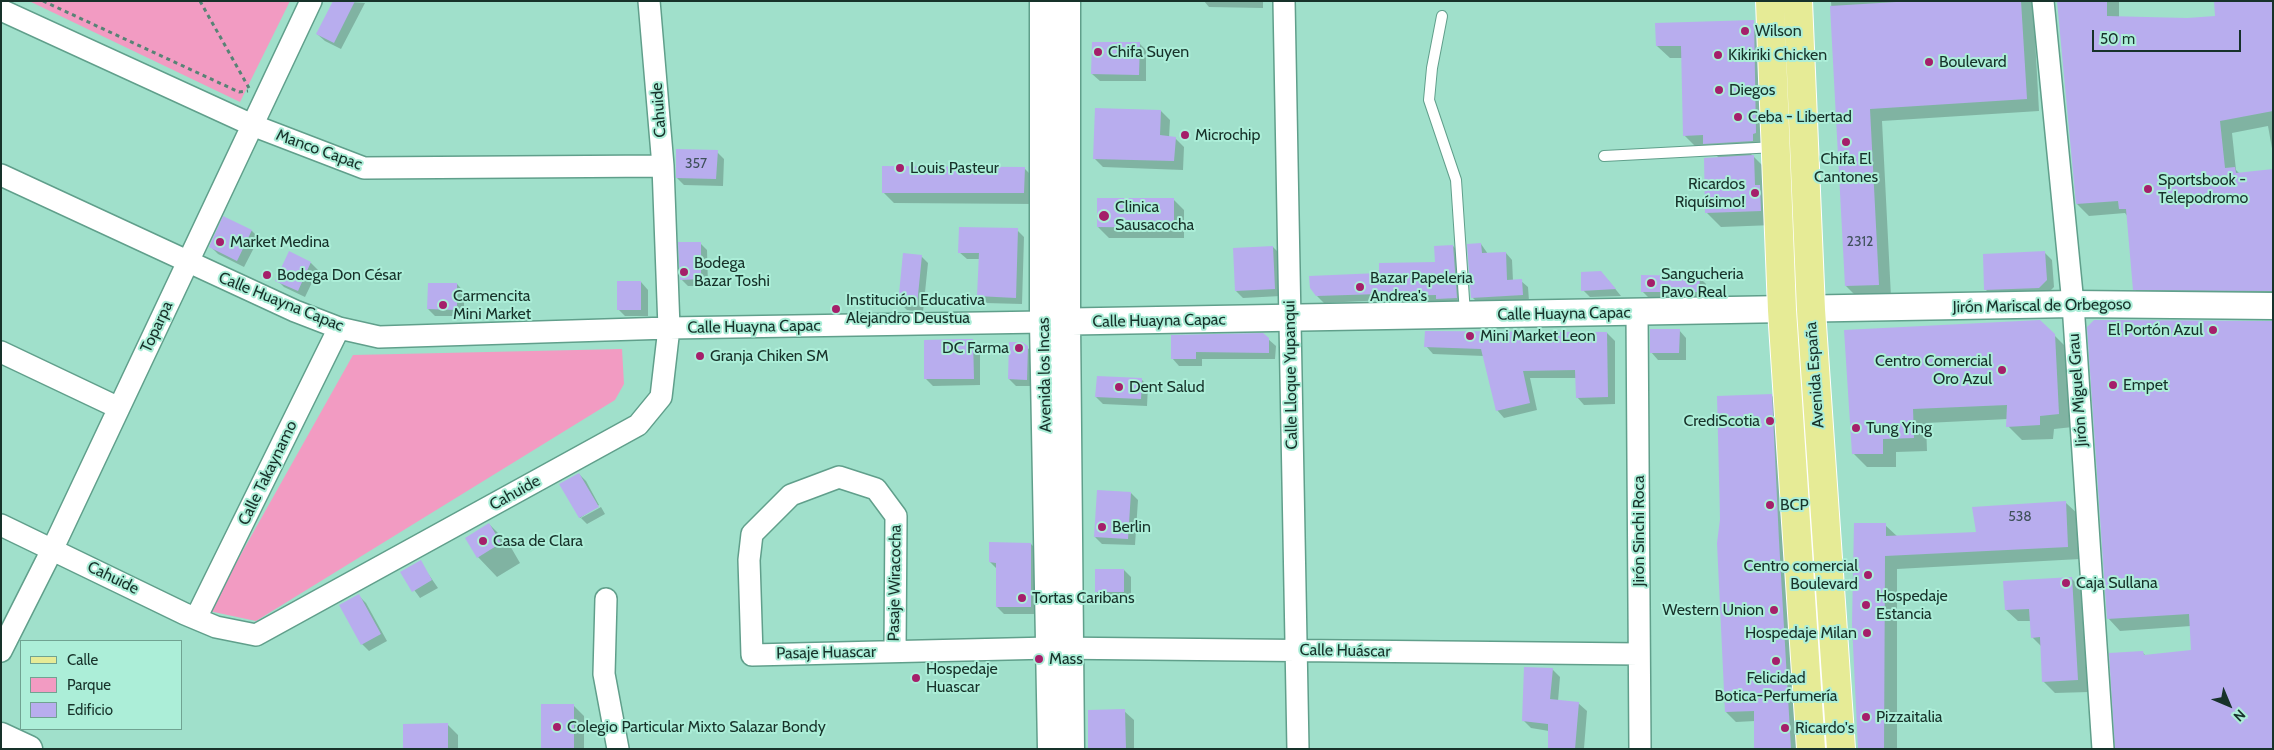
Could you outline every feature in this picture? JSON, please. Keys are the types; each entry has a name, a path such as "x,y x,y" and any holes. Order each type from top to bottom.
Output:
{"main road":[{"name":"Avenida España","path":"1770,1 1782,310 1811,749"},
{"name":"Avenida España","path":"1798,1 1811,310 1841,749"}],"street":[{"name":"Toparpa","path":"1,651 53,548 311,1"},
{"name":"Cahuide","path":"1,525 53,548 216,627 256,635 638,425 661,397 669,328 663,166 649,1"},
{"name":"Avenida los Incas","path":"1043,1 1055,322 1060,648 1071,749"},
{"name":"Avenida los Incas","path":"1055,322 1067,1"},
{"name":"Calle Lloque Yupanqui","path":"1284,1 1298,749"},
{"name":"Jirón Miguel Grau","path":"2043,1 2073,304 2103,749"},
{"name":"Manco Capac","path":"1,10 252,125 364,168 663,166"},
{"name":"Calle Huayna Capac","path":"1,175 295,311 339,328 379,337 669,328 1811,310"},
{"name":"Jirón Mariscal de Orbegoso","path":"1811,310 2073,304 2273,306"},
{"name":"Jirón Sinchi Roca","path":"1637,313 1640,749"},
{"name":"Calle Takaynamo","path":"196,618 339,328"},
{"path":"1,352 119,408"},
{"name":"Pasaje Wiracocha","path":"752,655 749,560 752,534 791,495 839,477 876,489 896,516 895,652"},
{"path":"606,600 604,674 618,749"},
{"name":"Avenida los Incas","path":"1051,749 1060,648"},
{"name":"Calle Huáscar","path":"1060,648 1639,654"},
{"name":"Pasaje Huascar","path":"752,655 1060,648"},
{"path":"1,736 29,749"}],"lane":[{"path":"1442,16 1432,68 1430,100 1456,180 1465,315"},
{"path":"1604,156 1776,147"}],"path":[{"path":"43,1 238,92 250,91"},
{"path":"200,1 250,91"},
{"path":"250,91 254,83"}],"green space":[{"path":"29,1 290,1 240,102"},
{"path":"622,349 624,384 615,400 256,621 209,611 353,355"}],"building":[{"path":"333,1 355,1 334,43 316,34"},
{"name":"Boulevard","path":"1913,1 2021,1 2027,99 1870,109 1879,285 1845,286 1830,6"},
{"path":"2057,1 2107,1 2107,16 2187,18 2215,16 2214,1 2273,1 2273,111 2220,121 2225,168 2235,167 2236,173 2273,169 2273,291 2133,290 2126,209 2119,209 2118,201 2076,204"},
{"path":"1754,20 1756,133 1753,134 1753,141 1703,144 1703,135 1683,136 1681,46 1656,46 1655,23"},
{"path":"1092,42 1140,42 1139,75 1091,74"},
{"path":"1095,108 1161,110 1160,135 1176,137 1174,161 1093,159"},
{"path":"676,149 718,150 716,179 676,178"},
{"path":"1754,155 1755,185 1760,185 1761,211 1705,213 1704,158"},
{"path":"882,166 1025,167 1024,193 882,193"},
{"path":"1097,198 1174,198 1174,228 1097,227"},
{"path":"223,216 252,230 237,261 209,247"},
{"path":"959,227 1018,228 1016,298 977,296 979,253 958,253"},
{"path":"678,242 701,242 701,279 680,280"},
{"path":"1481,243 1482,253 1506,252 1507,280 1522,279 1523,295 1471,298 1467,244"},
{"path":"1453,245 1457,298 1436,299 1436,295 1379,296 1379,294 1316,296 1310,288 1309,276 1379,273 1379,263 1435,262 1434,246"},
{"path":"1273,246 1275,289 1235,291 1233,248"},
{"path":"289,251 311,262 298,291 275,281"},
{"path":"2045,251 2047,280 2039,288 1984,290 1983,254"},
{"path":"903,253 922,255 917,305 898,304"},
{"path":"1601,271 1616,289 1581,291 1581,272"},
{"path":"1641,275 1700,276 1699,292 1641,292"},
{"path":"617,281 641,281 641,310 617,310"},
{"path":"428,283 457,283 457,310 427,309"},
{"path":"2040,320 2055,334 2059,414 2040,416 2040,425 2006,427 2007,405 1913,409 1914,438 1883,439 1883,454 1852,454 1844,330"},
{"path":"2094,320 2273,321 2273,749 2115,749 2109,653 2143,651 2144,655 2191,650 2189,614 2107,619 2087,327"},
{"path":"1650,329 1680,329 1679,353 1650,353"},
{"path":"1425,331 1607,332 1608,397 1576,398 1575,370 1523,371 1530,403 1496,411 1481,349 1424,347"},
{"path":"1263,333 1269,338 1269,353 1196,352 1196,359 1171,359 1171,335"},
{"path":"973,339 974,379 924,379 924,340"},
{"path":"1009,342 1022,342 1028,346 1027,380 1008,379"},
{"name":"Dent Salud","path":"1097,376 1142,378 1141,399 1095,397"},
{"path":"1772,394 1791,749 1754,749 1754,711 1725,712 1717,543 1720,519 1717,396"},
{"path":"579,473 599,507 579,518 559,484"},
{"path":"1097,490 1131,492 1128,539 1094,537"},
{"path":"2066,501 2068,547 1885,556 1884,749 1858,749 1852,624 1854,523 1886,523 1886,536 1976,532 1972,507"},
{"name":"Casa de Clara","path":"489,523 501,543 477,558 465,538"},
{"path":"989,542 1031,543 1031,607 996,607 996,563 989,562"},
{"path":"421,560 432,580 412,592 400,572"},
{"path":"1095,569 1124,569 1124,592 1095,592"},
{"path":"2072,577 2078,680 2042,682 2040,637 2031,638 2029,609 2005,610 2003,581"},
{"path":"359,594 381,634 361,645 339,605"},
{"path":"1524,667 1553,668 1550,699 1579,702 1575,749 1548,749 1548,724 1522,721"},
{"name":"Colegio Particular Mixto Salazar Bondy","path":"541,704 574,704 574,749 541,749"},
{"path":"1125,709 1126,749 1088,749 1088,710"},
{"path":"448,723 448,749 403,749 403,724"}],"place":[{"name":"Wilson","path":"1745,31"},
{"name":"Chifa Suyen","path":"1098,52"},
{"name":"Kikiriki Chicken","path":"1718,55"},
{"name":"Boulevard","path":"1929,62"},
{"name":"Diegos","path":"1719,90"},
{"name":"Ceba - Libertad","path":"1738,117"},
{"name":"Microchip","path":"1185,135"},
{"name":"Chifa El Cantones","path":"1846,142"},
{"name":"Louis Pasteur","path":"900,168"},
{"name":"Sportsbook - Telepodromo","path":"2148,189"},
{"name":"Ricardos Riquísimo!","path":"1755,193"},
{"name":"Clinica Sausacocha","path":"1104,216"},
{"name":"Market Medina","path":"220,242"},
{"name":"Bodega Bazar Toshi","path":"684,272"},
{"name":"Bodega Don César","path":"267,275"},
{"name":"Sangucheria Pavo Real","path":"1651,283"},
{"name":"Bazar Papeleria Andrea's","path":"1360,287"},
{"name":"Carmencita Mini Market","path":"443,305"},
{"name":"Institución Educativa Alejandro Deustua","path":"836,309"},
{"name":"El Portón Azul","path":"2213,330"},
{"name":"Mini Market Leon","path":"1470,336"},
{"name":"DC Farma","path":"1019,348"},
{"name":"Granja Chiken SM","path":"700,356"},
{"name":"Centro Comercial Oro Azul","path":"2002,370"},
{"name":"Empet","path":"2113,385"},
{"name":"Dent Salud","path":"1119,387"},
{"name":"CrediScotia","path":"1770,421"},
{"name":"Tung Ying","path":"1856,428"},
{"name":"BCP","path":"1770,505"},
{"name":"Berlin","path":"1102,527"},
{"name":"Casa de Clara","path":"483,541"},
{"name":"Centro comercial Boulevard","path":"1868,575"},
{"name":"Caja Sullana","path":"2066,583"},
{"name":"Tortas Caribans","path":"1022,598"},
{"name":"Hospedaje Estancia","path":"1866,605"},
{"name":"Western Union","path":"1774,610"},
{"name":"Hospedaje Milan","path":"1867,633"},
{"name":"Mass","path":"1039,659"},
{"name":"Felicidad Botica-Perfumería","path":"1776,661"},
{"name":"Hospedaje Huascar","path":"916,678"},
{"name":"Pizzaitalia","path":"1866,717"},
{"name":"Colegio Particular Mixto Salazar Bondy","path":"557,727"},
{"name":"Ricardo's","path":"1785,728"}]}
